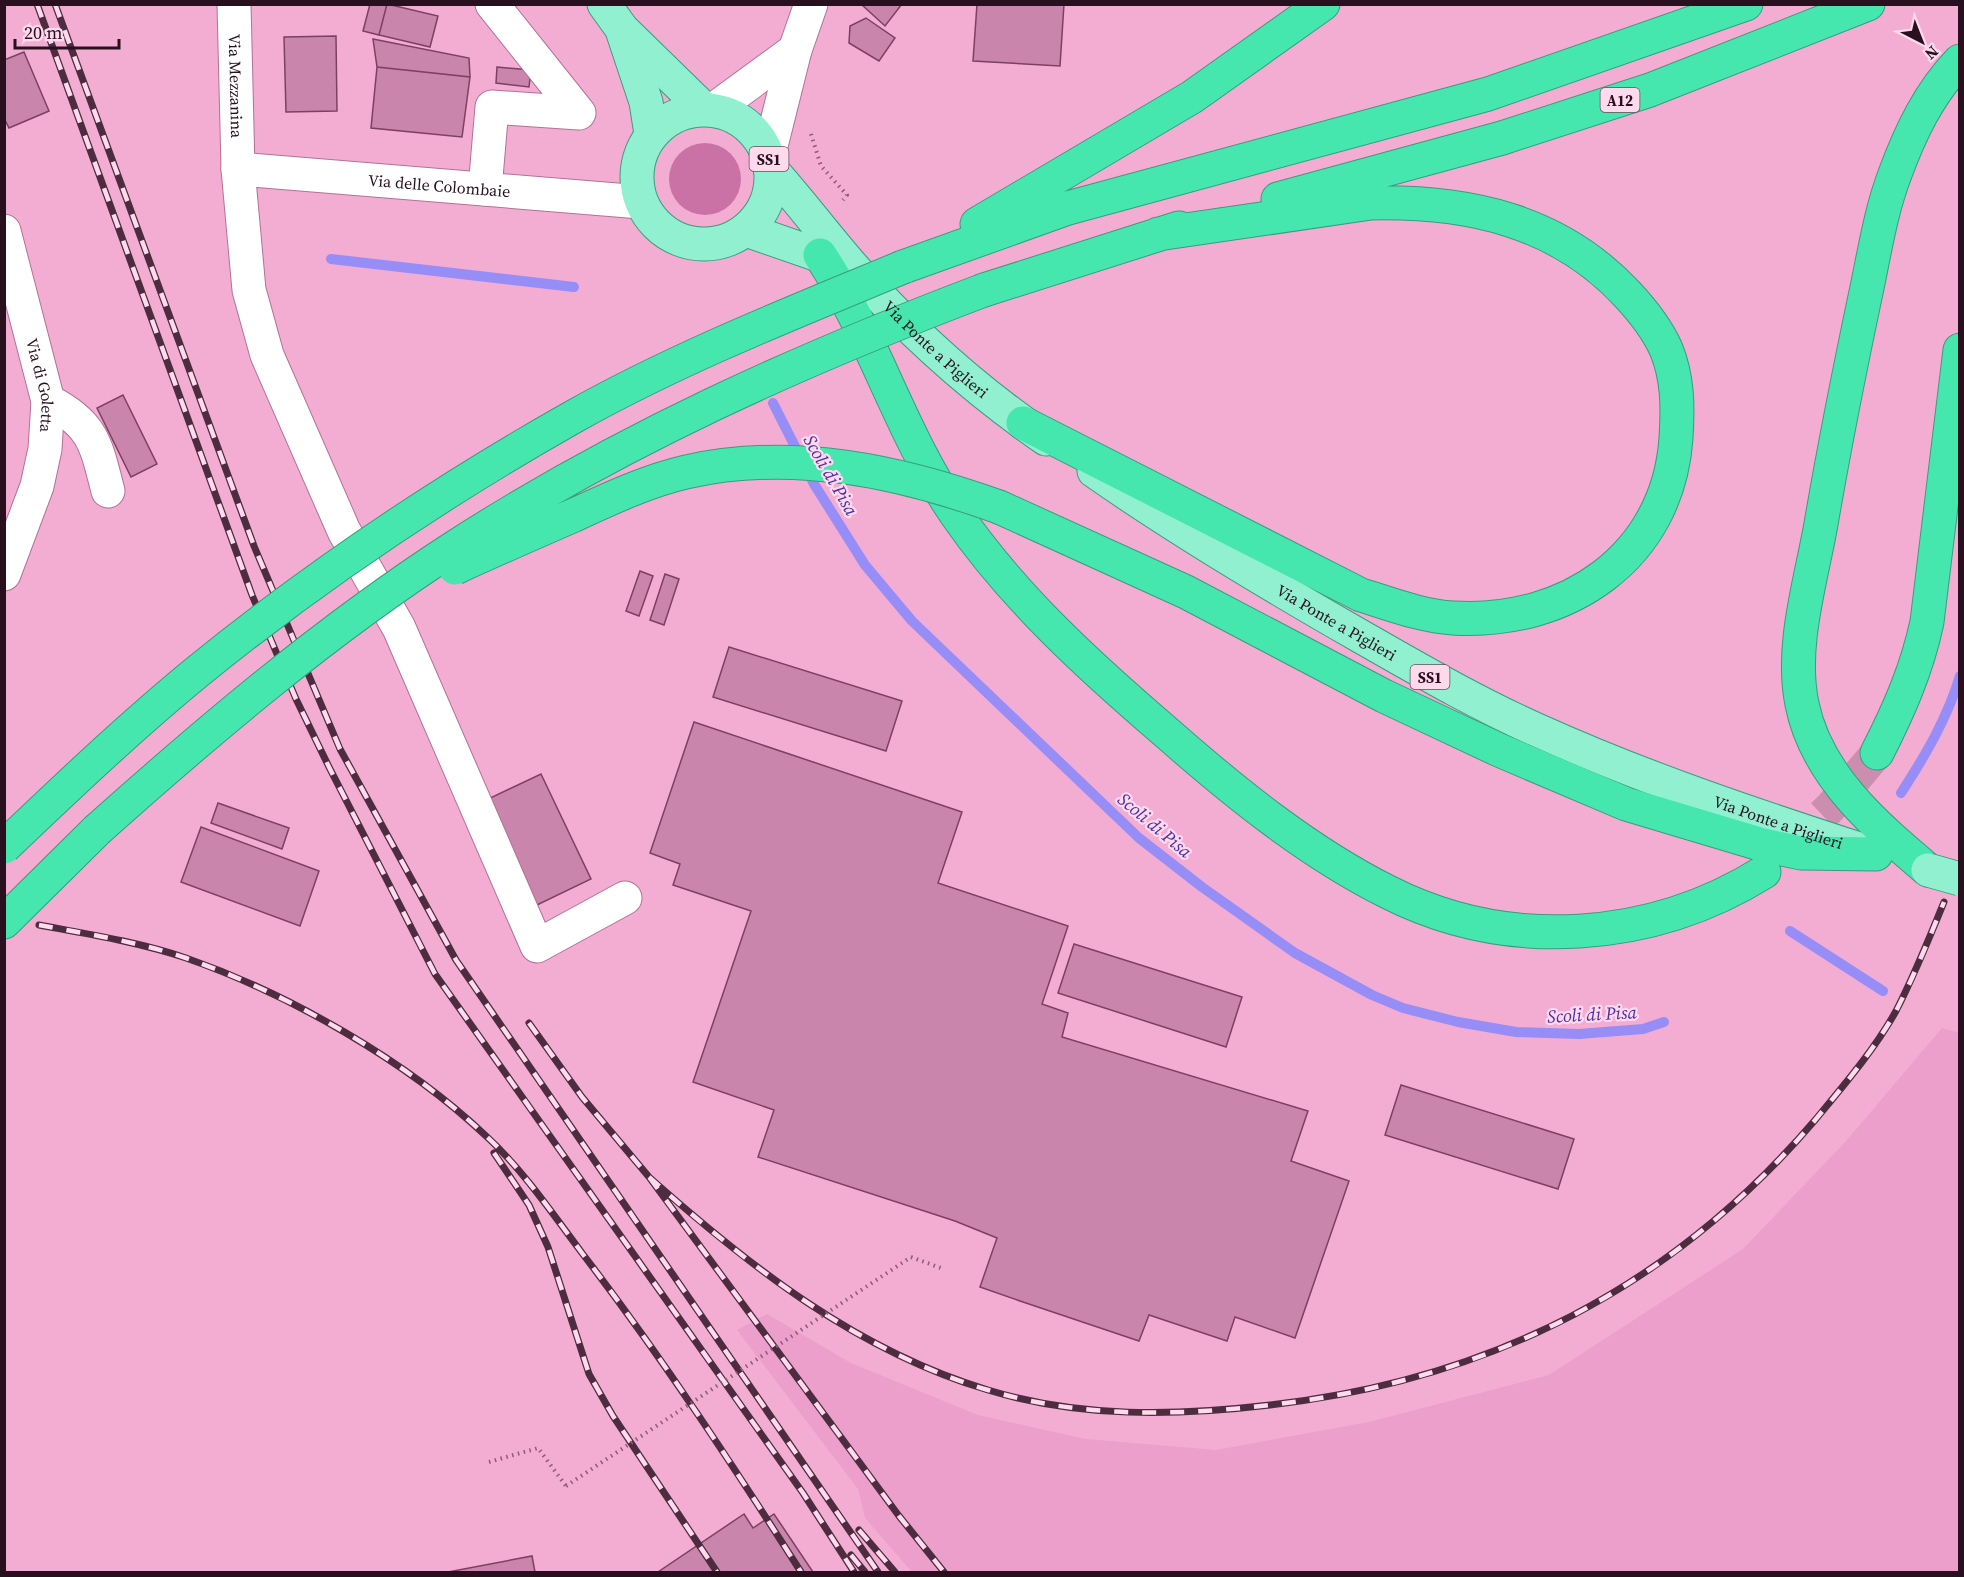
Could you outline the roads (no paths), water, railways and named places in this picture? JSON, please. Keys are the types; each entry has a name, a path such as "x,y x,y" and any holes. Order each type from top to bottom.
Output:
{"highway":[{"path":"903,267 1192,97 1323,4"},
{"path":"4,847 135,726 199,671 335,570 474,476 575,416 677,364 903,267 1068,208 1488,94 1746,4"},
{"name":"A12","path":"1368,189 1502,138 1650,90 1868,4"},
{"path":"1928,870 1862,811 1838,781 1810,732 1798,680 1801,638 1839,417 1880,226 1894,176 1910,136 1930,99 1959,61"},
{"path":"4,922 97,830 226,718 379,601 454,547 642,438 746,387 884,328 984,290 1158,234 1368,189 1404,202 1509,218 1548,233 1593,262 1615,281 1649,321 1666,348 1676,380 1678,416 1670,480 1657,515 1630,554 1608,574 1555,603 1511,614 1452,618 1415,612 1361,595 1023,423"},
{"path":"820,240 923,460 978,545 1041,615 1126,698 1224,782 1315,847 1390,893 1445,915 1509,929 1549,932 1608,929 1675,914 1736,890 1764,872"},
{"path":"1877,753 1915,669 1927,622 1959,350"},
{"path":"379,601 643,485 684,472 720,465 778,462 833,465 902,477 999,507 1186,592 1384,696 1499,750 1626,804 1763,845 1801,853 1876,854"}],"main road":[{"name":"SS1","path":"613,17 709,110"},
{"name":"SS1","path":"613,17 646,102 651,134"},
{"name":"SS1","path":"709,110 732,115 748,126 760,141 769,163 769,192 765,205 746,230 720,242 707,245 687,242 666,233 651,219 641,202 637,184 637,166 642,149 651,134 678,115 709,110"},
{"name":"Via Ponte a Piglieri","path":"769,163 820,240 852,267 922,340 1023,423 1229,561 1436,680 1536,730 1618,765 1750,813 1959,879"},
{"name":"Via Ponte a Piglieri","path":"746,230 820,240"}],"street":[{"path":"485,189 492,107 579,113 492,4"},
{"path":"769,163 795,50 811,4"},
{"name":"Via Mezzanina","path":"236,8 238,169 251,299 267,355 344,531 399,628 537,946 625,898"},
{"path":"709,110 795,50"},
{"name":"Via delle Colombaie","path":"238,169 641,202"},
{"name":"Via di Goletta","path":"4,231 48,401 45,448 37,486 4,574"},
{"path":"48,401 72,413 94,441 108,491"}],"waterway":[{"name":"Scoli di Pisa","path":"331,259 574,287"},
{"name":"Scoli di Pisa","path":"773,403 814,484 865,565 912,621 1139,838 1202,887 1295,953 1372,995 1403,1008 1458,1022 1516,1032 1579,1034 1643,1029 1664,1022"},
{"path":"1901,793 1935,737 1960,676"},
{"name":"Scoli di Pisa","path":"1790,931 1883,991"}],"tunnel":[{"path":"1787,849 1830,808 1877,753"}],"railway":[{"path":"37,4 252,595 296,699 435,974 803,1493 854,1572"},
{"path":"55,4 254,546 340,749 456,960 878,1572"},
{"path":"649,1177 726,1242 807,1302 894,1353 988,1390 1058,1406 1128,1412 1234,1409 1351,1392 1428,1374 1501,1348 1571,1316 1638,1277 1701,1231 1760,1179 1816,1119 1869,1053 1903,998 1944,902"},
{"path":"39,925 168,952 265,990 345,1032 384,1056 455,1108 500,1149 548,1207 668,1371 801,1572"},
{"path":"529,1023 582,1097 649,1177 899,1516 944,1572"},
{"path":"494,1153 529,1205 548,1247 589,1374 613,1416 717,1572"},
{"path":"859,1530 895,1572"},
{"path":"851,1555 865,1572"}]}
